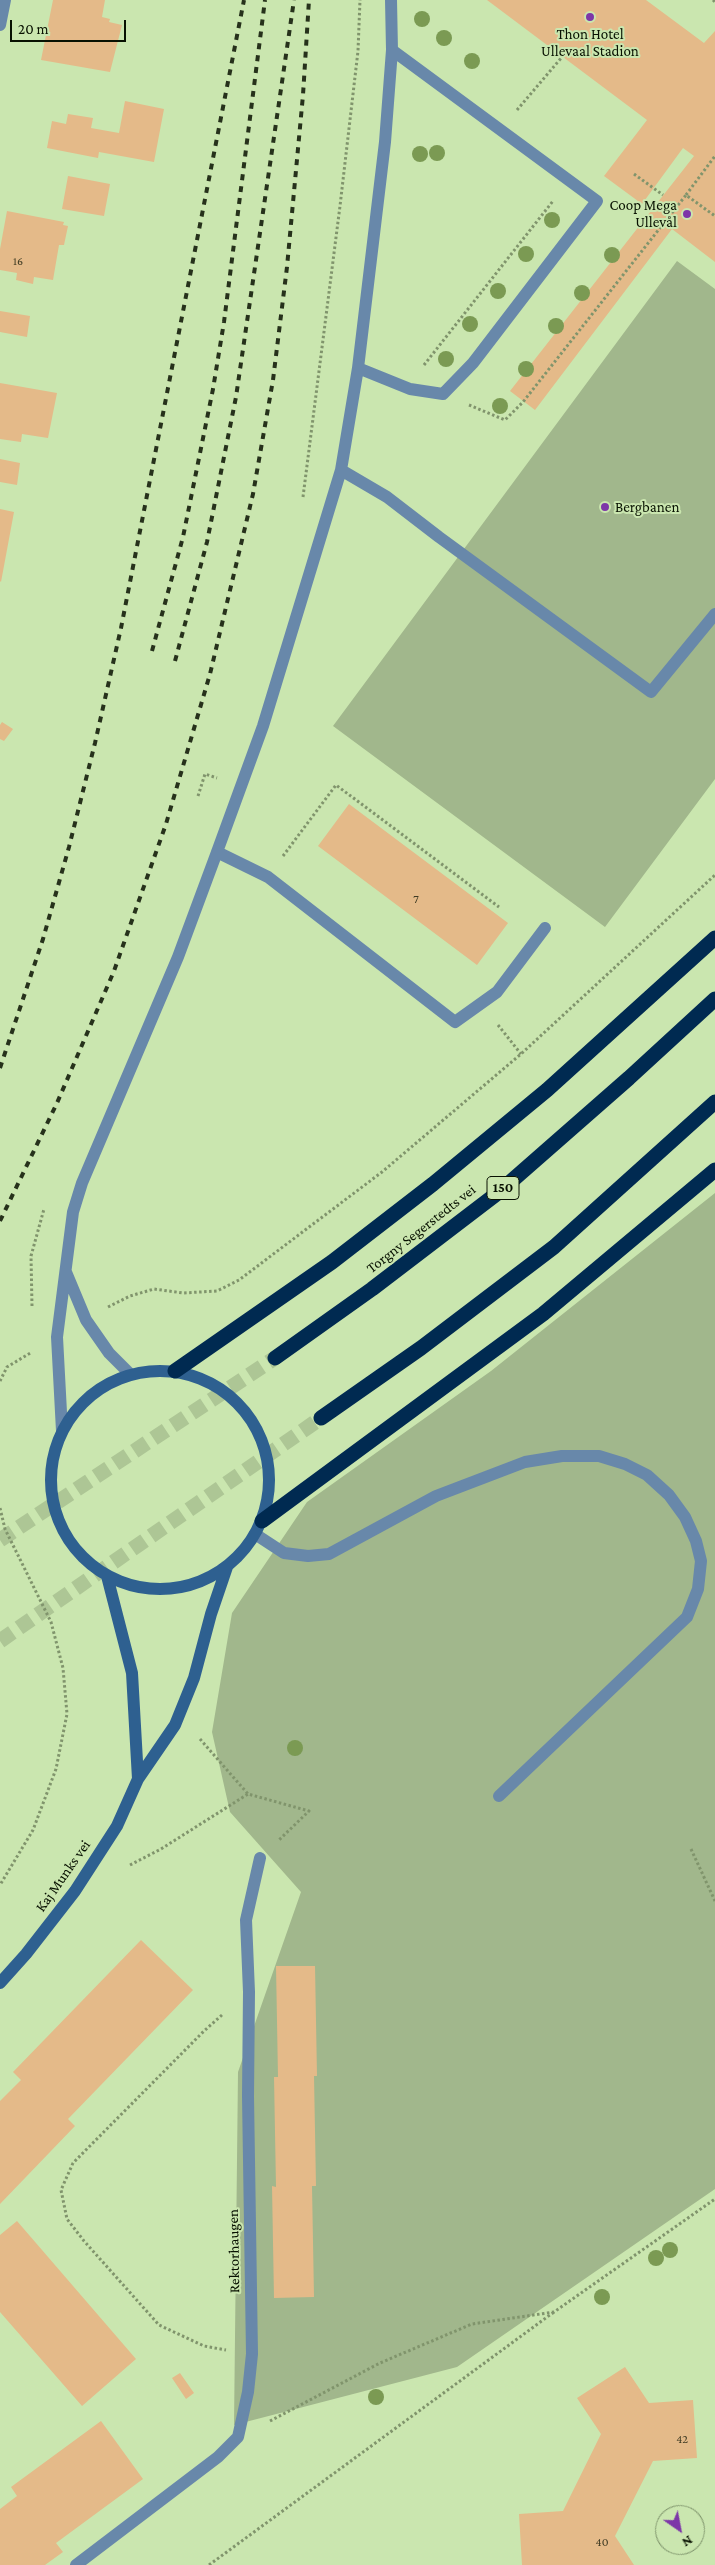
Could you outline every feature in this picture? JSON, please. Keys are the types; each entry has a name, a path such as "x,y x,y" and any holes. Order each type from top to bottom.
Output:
{"highway":[{"path":"175,1371 332,1262 433,1184 547,1090 715,938"},
{"name":"Torgny Segerstedts vei","path":"275,1358 372,1289 499,1192 629,1078 715,998"},
{"path":"321,1418 421,1348 554,1247 715,1102"},
{"path":"258,1528 543,1314 715,1170"}],"main road":[{"name":"Kaj Munks vei","path":"152,1370 175,1371 196,1376 216,1386 234,1399 249,1416 260,1435 267,1456 270,1478 268,1500 258,1528 241,1554 226,1567 204,1580 180,1588 155,1590 130,1586 107,1576 88,1563 72,1546 57,1520 51,1490 52,1460 62,1431 74,1412 90,1395 109,1383 130,1374 152,1370"},
{"name":"Kaj Munks vei","path":"0,1983 26,1954 74,1892 117,1826 138,1779 175,1725 194,1678 226,1567"},
{"name":"Kaj Munks vei","path":"107,1576 132,1673 138,1779"}],"street":[{"path":"0,25 5,0"},
{"path":"62,1431 57,1337 74,1212 82,1183 178,957 217,852 262,726 342,470 358,368 385,142 392,50 391,0"},
{"path":"358,368 410,389 443,394 474,363 597,201 392,50"},
{"path":"342,470 387,497 651,692 715,614"},
{"path":"217,852 268,877 455,1022 497,992 545,928"},
{"path":"66,1272 86,1320 109,1353 130,1374"},
{"path":"258,1528 284,1553 308,1556 329,1554 436,1496 525,1462 562,1456 599,1456 625,1464 647,1475 669,1495 685,1517 696,1541 701,1561 698,1589 687,1617 499,1796"},
{"name":"Rektorhaugen","path":"238,2437 248,2392 252,2354 248,2096 249,1992 246,1920 260,1858"},
{"path":"76,2565 218,2457 238,2437"}],"path":[{"path":"302,505 344,177 358,51 360,0"},
{"path":"500,130 562,57"},
{"path":"443,394 505,420 524,402 715,156"},
{"path":"634,174 663,195"},
{"path":"410,389 426,362 570,181"},
{"path":"686,195 715,216"},
{"path":"215,786 220,768"},
{"path":"198,796 205,774 218,778"},
{"path":"268,877 336,785 499,907"},
{"path":"108,1307 130,1296 154,1289 183,1293 216,1291 239,1280 382,1172 521,1054 715,875"},
{"path":"480,1004 521,1054"},
{"path":"32,1314 31,1256 46,1205"},
{"path":"0,1381 8,1366 33,1352 33,1342"},
{"path":"0,1508 5,1529 51,1622 63,1668 67,1714 56,1769 33,1830 0,1885"},
{"path":"200,1739 248,1794 309,1811 260,1858"},
{"path":"130,1865 162,1849 248,1794"},
{"path":"691,1849 715,1901"},
{"path":"249,1992 204,2031 73,2163 61,2190 67,2218 84,2241 160,2325 204,2346 252,2354"},
{"path":"209,2565 554,2312 715,2199"},
{"path":"238,2437 312,2401 380,2363 472,2324 554,2312"}],"green space":[{"name":"Bergbanen","path":"677,261 715,289 715,779 605,927 333,726"},
{"path":"715,1193 715,2189 457,2367 234,2425 238,2072 301,1892 230,1812 212,1732 232,1613 307,1502 491,1371"}],"building":[{"path":"53,0 105,0 102,17 110,19 109,22 122,25 110,72 41,60"},
{"path":"487,0 646,0 704,43 715,31 715,262 672,229 535,410 510,391 694,156 683,148 642,204 604,176 647,120"},
{"path":"125,101 164,109 154,162 99,152 98,158 47,148 52,121 66,124 68,114 93,118 91,128 119,133"},
{"path":"68,176 110,184 104,216 62,209"},
{"path":"7,211 64,222 63,225 68,226 64,245 59,245 53,280 34,277 33,284 16,280 17,273 0,270 0,249"},
{"path":"0,311 30,316 27,337 0,332"},
{"path":"0,383 57,393 48,438 22,434 21,442 0,439"},
{"path":"0,459 20,463 17,485 0,482"},
{"path":"0,509 14,512 1,582 0,581"},
{"path":"2,722 13,729 4,741 0,739 0,725"},
{"path":"349,804 508,923 477,965 318,846"},
{"path":"141,1940 193,1990 68,2119 75,2126 0,2204 0,2101 21,2080 13,2072"},
{"path":"276,1966 315,1966 316,2186 312,2186 314,2297 274,2298 272,2186 276,2187 274,2077 278,2077"},
{"path":"17,2221 136,2359 82,2406 0,2312 0,2235"},
{"path":"625,2367 649,2403 693,2400 697,2458 653,2461 615,2536 634,2565 522,2565 519,2514 563,2511 601,2434 577,2398"},
{"path":"180,2373 194,2393 186,2399 172,2378"},
{"path":"101,2421 143,2479 56,2543 63,2552 45,2565 0,2565 0,2509 17,2496 11,2487"}],"tunnel":[{"path":"0,1540 275,1358"},
{"path":"0,1641 321,1418"}],"railway":[{"path":"0,1068 43,939 69,847 95,743 121,628 244,0"},
{"path":"152,651 183,537 213,389 224,322 265,0"},
{"path":"175,661 207,542 236,397 294,0"},
{"path":"0,1221 57,1103 114,971 166,824 210,674 253,494 273,380 287,267 303,95 309,0"}],"place":[{"name":"Thon Hotel Ullevaal Stadion","path":"590,17"},
{"name":"Coop Mega Ullevål","path":"687,214"},
{"name":"Bergbanen","path":"605,507"}]}
